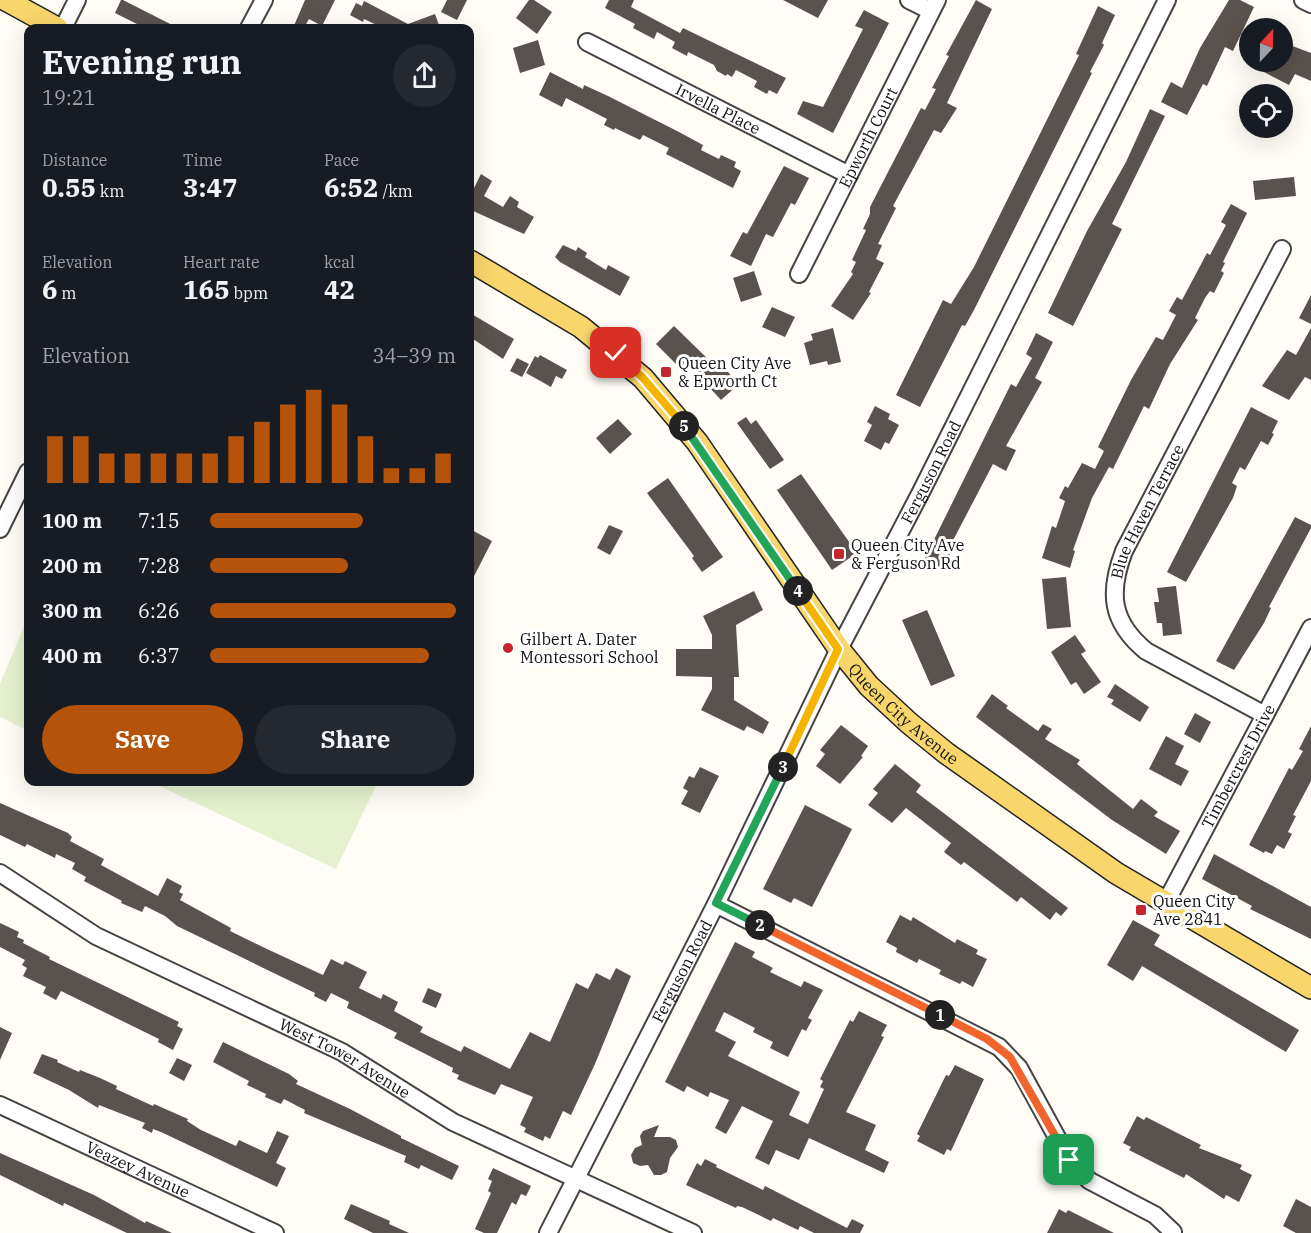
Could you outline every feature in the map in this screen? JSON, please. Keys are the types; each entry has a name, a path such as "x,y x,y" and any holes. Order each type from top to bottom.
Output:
{"main road":[{"path":"6,0 50,24"},
{"name":"Queen City Avenue","path":"474,263 581,327 643,378 697,442 838,649 869,686 946,753 1116,873 1165,904 1311,988"}],"street":[{"path":"65,24 77,0"},
{"path":"251,24 264,0"},
{"path":"909,0 934,6"},
{"name":"Ferguson Road","path":"548,1233 716,903 838,649 927,480 1167,0"},
{"path":"1303,0 1311,4"},
{"name":"Epworth Court","path":"799,274 934,6"},
{"name":"Irvella Place","path":"587,42 849,175"},
{"name":"Blue Haven Terrace","path":"1265,715 1146,651 1125,628 1118,614 1114,587 1115,574 1124,551 1282,249"},
{"path":"0,529 24,480"},
{"name":"Timbercrest Drive","path":"1165,904 1311,628"},
{"name":"West Tower Avenue","path":"0,873 96,936 342,1052 453,1122 693,1233"},
{"path":"716,903 999,1047 1019,1068 1072,1165 1090,1181 1155,1215 1173,1232"},
{"name":"Veazey Avenue","path":"0,1105 275,1233"}],"green space":[{"path":"24,627 24,729 0,717 0,684"},
{"path":"160,786 376,786 336,869"}],"building":[{"path":"123,0 170,24 137,24 115,13"},
{"path":"305,0 335,0 323,24 309,19 306,24 295,24"},
{"path":"447,0 467,0 457,20 441,12"},
{"path":"529,0 534,0 552,12 537,34 516,18"},
{"path":"609,0 634,0 631,7 680,33 683,28 786,78 777,94 769,90 767,94 754,87 757,81 736,70 732,77 727,74 726,76 717,71 714,65 688,52 687,56 672,48 675,42 657,32 654,39 633,28 635,24 605,8"},
{"path":"783,0 828,0 818,18"},
{"path":"976,0 992,9 947,103 957,108 941,133 934,130 893,206 896,208 878,244 882,245 876,259 884,263 869,292 871,293 853,320 831,306 853,274 851,272 856,262 852,260 866,230 863,229 870,214 870,207 921,108 925,110 936,89 932,88 949,56 946,55"},
{"path":"1229,0 1240,0 1254,7 1249,18 1239,18 1239,38 1233,51 1225,47 1207,86 1203,84 1187,115 1161,102 1171,82 1182,88 1200,48"},
{"path":"364,1 408,24 375,24 364,19 363,22 350,15 356,3 362,6"},
{"path":"1098,6 1115,15 1102,43 1104,45 1090,72 1092,73 974,310 965,326 962,325 920,407 896,395 943,300 951,304 974,267 1079,55 1076,54"},
{"path":"864,10 889,23 833,133 797,114 803,101 823,107 863,29 855,26"},
{"path":"435,14 439,24 408,24"},
{"path":"538,40 545,65 520,73 513,48"},
{"path":"1293,46 1311,53 1311,81 1295,74 1290,84 1264,72 1293,72"},
{"path":"550,72 583,89 584,85 608,96 679,132 703,145 701,150 719,159 721,155 736,162 734,167 741,171 733,188 666,154 669,148 643,135 640,140 604,125 607,119 566,98 562,107 539,95"},
{"path":"1150,109 1165,116 1112,224 1122,229 1073,326 1048,313 1087,231 1126,162"},
{"path":"784,166 809,178 795,205 791,203 773,237 766,234 751,266 730,256 743,232 747,234"},
{"path":"481,174 492,181 484,196 503,207 510,196 519,202 517,207 534,217 524,234 474,211 474,188"},
{"path":"1294,177 1296,196 1255,200 1253,181"},
{"path":"1231,204 1247,213 1223,262 1225,263 1221,271 1224,273 1214,293 1210,291 1205,298 1195,318 1198,320 1170,364 1149,409 1144,406 1113,469 1109,467 1092,498 1073,550 1075,551 1070,568 1042,558 1052,526 1056,528 1065,501 1059,498 1065,486 1068,488 1082,463 1095,469 1104,451 1098,447 1131,380 1156,337 1163,340 1176,315 1169,311 1177,297 1182,300 1207,253 1210,255 1226,225 1221,222"},
{"path":"563,245 576,251 578,247 587,253 585,257 606,270 608,265 630,277 620,296 560,262 555,257"},
{"path":"754,271 762,295 741,302 733,278"},
{"path":"1311,295 1311,324 1299,318"},
{"path":"772,307 795,317 785,337 762,327"},
{"path":"474,315 514,339 503,359 474,340"},
{"path":"674,326 711,362 715,358 739,384 721,400 686,362 680,368 656,344"},
{"path":"833,328 841,362 828,365 827,361 810,365 804,343 813,340 811,334"},
{"path":"1311,328 1311,380 1305,377 1289,400 1262,386 1287,350 1296,355"},
{"path":"1036,333 1053,342 1035,378 1042,382 1006,446 1016,450 1006,471 993,464 949,548 952,550 941,571 923,562 1011,384 1016,387 1032,358 1026,354"},
{"path":"540,355 567,370 562,379 556,376 551,387 526,373 535,356 538,358"},
{"path":"517,358 529,364 522,377 510,371"},
{"path":"875,406 890,414 888,419 899,425 889,444 885,442 881,450 864,441 872,425 867,422"},
{"path":"1251,407 1278,421 1272,433 1274,434 1268,445 1261,441 1245,470 1240,467 1232,483 1237,486 1233,498 1186,582 1167,572"},
{"path":"746,417 751,424 756,420 784,460 770,469 737,423"},
{"path":"618,419 632,434 610,454 596,438"},
{"path":"801,474 857,553 832,570 777,490"},
{"path":"668,478 723,557 702,572 692,558 694,556 647,493"},
{"path":"1295,517 1311,525 1311,528 1269,607 1271,608 1264,623 1234,670 1216,661"},
{"path":"609,525 623,531 610,555 597,548"},
{"path":"474,531 492,541 474,576"},
{"path":"1066,577 1071,627 1047,629 1042,579"},
{"path":"1176,586 1182,634 1163,636 1162,623 1157,623 1154,602 1159,602 1157,588"},
{"path":"754,591 763,610 736,625 739,677 734,677 734,700 769,722 763,734 747,726 744,731 701,710 712,689 712,677 676,676 676,649 712,649 712,635 703,616"},
{"path":"927,610 955,676 931,686 902,620"},
{"path":"1075,635 1086,651 1081,654 1101,682 1084,694 1076,682 1071,685 1051,652"},
{"path":"1115,684 1149,707 1140,722 1111,704 1114,700 1107,697"},
{"path":"992,694 1008,706 1006,708 1038,731 1043,724 1052,729 1045,739 1080,760 1077,764 1133,809 1141,799 1158,812 1154,816 1180,831 1166,854 1112,820 976,717"},
{"path":"1195,713 1211,722 1200,743 1184,734"},
{"path":"841,725 868,746 861,756 863,757 840,784 816,766 825,754 820,750"},
{"path":"1311,726 1311,781 1293,815 1296,816 1288,832 1292,834 1284,849 1277,845 1272,854 1265,851 1264,853 1249,845 1289,768 1292,770 1303,751 1299,749"},
{"path":"1166,736 1184,746 1175,764 1189,771 1181,786 1149,769"},
{"path":"895,764 921,785 916,792 1068,908 1061,916 1056,912 1050,920 1021,897 1017,902 964,862 961,865 944,852 951,843 906,808 892,823 868,805 878,793 873,789"},
{"path":"700,767 719,776 700,813 681,804 688,791 683,788 689,776 694,778"},
{"path":"0,803 68,833 72,837 70,841 104,859 101,865 158,896 167,878 182,886 179,892 183,894 180,900 231,928 230,931 323,975 331,959 343,965 345,961 367,972 359,988 381,999 383,994 398,1002 394,1011 423,1027 420,1032 461,1052 464,1046 510,1069 530,1032 550,1042 576,983 588,989 596,973 610,980 616,968 631,976 595,1064 571,1115 563,1111 550,1139 545,1136 543,1141 524,1132 526,1128 520,1125 533,1097 501,1084 495,1095 457,1079 459,1075 452,1072 453,1068 394,1038 397,1033 347,1008 349,1002 331,993 326,1002 314,996 315,993 177,926 165,916 145,906 142,912 121,903 122,901 84,881 86,877 72,869 75,863 56,854 55,858 27,844 25,847 0,835"},
{"path":"805,805 852,829 812,907 794,898 791,903 763,889"},
{"path":"1214,854 1311,907 1311,939 1250,909 1252,906 1202,879"},
{"path":"900,915 911,921 913,917 955,943 957,939 978,950 976,954 987,959 973,987 962,981 960,984 939,974 941,970 919,959 917,963 896,952 897,948 886,942"},
{"path":"1133,920 1160,935 1154,945 1299,1030 1286,1052 1142,966 1133,981 1107,965"},
{"path":"0,923 19,932 17,937 24,940 23,943 50,957 49,959 179,1022 177,1026 183,1029 173,1050 158,1042 159,1039 61,991 56,1000 43,993 46,987 23,976 27,968 22,965 25,960 0,947"},
{"path":"735,942 755,952 752,957 773,968 770,972 801,987 804,981 823,990 808,1018 812,1020 806,1031 802,1029 788,1057 770,1048 773,1042 753,1032 755,1028 724,1012 715,1031 736,1042 728,1056 800,1092 789,1115 808,1124 824,1089 820,1087 823,1081 820,1079 850,1020 853,1022 859,1011 887,1025 881,1036 884,1037 846,1112 876,1125 865,1150 889,1162 884,1173 809,1138 799,1160 776,1150 769,1165 755,1158 773,1121 742,1106 726,1134 715,1128 729,1100 710,1092 708,1097 687,1086 684,1092 665,1082"},
{"path":"428,988 442,994 436,1008 422,1002"},
{"path":"0,1027 12,1033 0,1060"},
{"path":"223,1042 289,1074 298,1081 296,1084 350,1109 401,1138 459,1166 452,1180 421,1165 419,1169 404,1162 406,1156 304,1113 305,1110 284,1099 281,1104 265,1097 266,1094 247,1085 249,1081 213,1062"},
{"path":"42,1054 79,1072 80,1070 100,1078 117,1086 116,1089 153,1106 154,1104 188,1119 187,1121 201,1130 236,1146 239,1140 267,1153 277,1131 289,1136 276,1163 286,1168 277,1187 161,1132 153,1129 152,1133 142,1128 145,1123 99,1105 98,1108 69,1090 33,1073"},
{"path":"177,1058 192,1065 184,1081 169,1073"},
{"path":"955,1065 984,1079 951,1151 947,1149 944,1155 917,1141 920,1136 917,1134 946,1075 949,1076"},
{"path":"1137,1116 1144,1120 1146,1117 1201,1145 1199,1148 1242,1165 1240,1169 1252,1175 1239,1202 1226,1195 1224,1199 1186,1174 1184,1178 1129,1150 1131,1147 1123,1143"},
{"path":"659,1125 654,1137 670,1137 676,1140 678,1147 670,1158 667,1172 654,1175 648,1165 640,1166 633,1163 631,1155 635,1148 642,1145 640,1136 643,1131"},
{"path":"0,1153 94,1195 145,1223 146,1221 172,1233 127,1233 64,1203 63,1206 0,1175"},
{"path":"705,1159 717,1165 716,1167 763,1190 765,1186 847,1228 852,1219 864,1225 860,1233 814,1233 800,1226 798,1230 773,1218 771,1221 742,1207 737,1206 736,1208 686,1185 697,1163 701,1166"},
{"path":"493,1168 531,1186 526,1196 521,1194 516,1205 512,1202 497,1233 484,1233 475,1229 491,1193 488,1191 492,1181 488,1179"},
{"path":"1296,1199 1311,1207 1311,1233 1296,1233 1283,1226"},
{"path":"351,1204 390,1221 389,1224 409,1233 373,1233 344,1219"},
{"path":"1059,1209 1066,1213 1068,1210 1114,1233 1047,1233"}],"place":[{"name":"Queen City Ave & Epworth Ct","path":"666,372"},
{"name":"Queen City Ave & Ferguson Rd","path":"839,554"},
{"name":"Gilbert A. Dater Montessori School","path":"508,648"},
{"name":"Queen City Ave 2841","path":"1141,910"}],"route":[{"path":"616,353 665,402 697,442 838,649 716,903 999,1047 1019,1068 1069,1160"}]}
